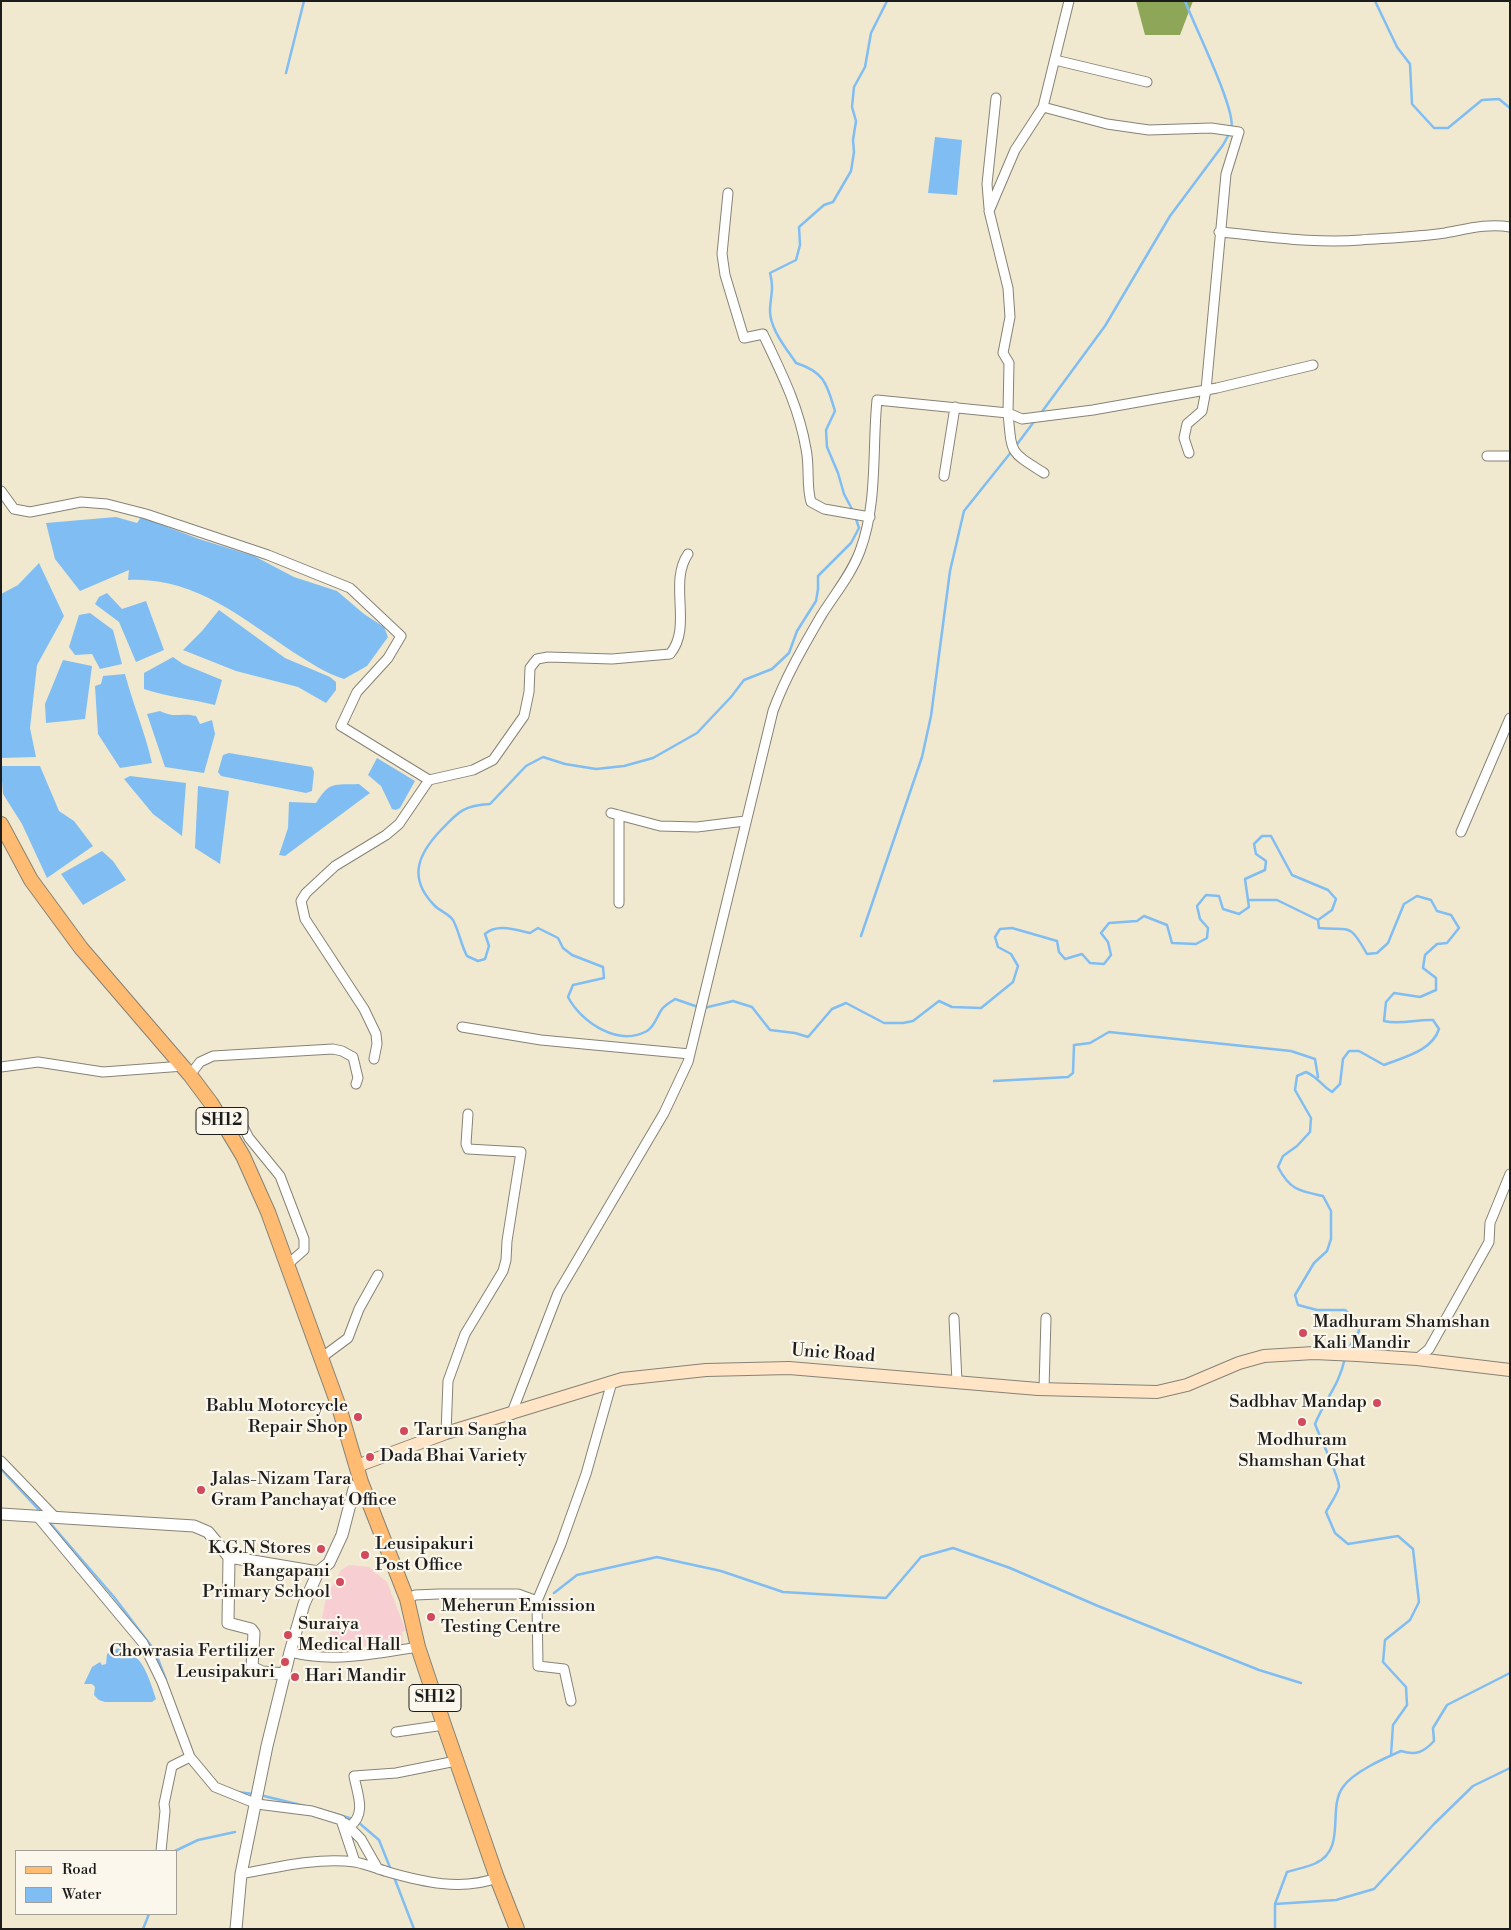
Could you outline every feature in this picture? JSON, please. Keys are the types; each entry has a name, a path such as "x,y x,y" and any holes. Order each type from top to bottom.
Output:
{"main road":[{"name":"SH12","path":"1,824 31,880 81,948 187,1070 243,1156 268,1212 339,1407 361,1482 407,1598 418,1647 497,1878 517,1929"},
{"name":"Unic Road","path":"357,1466 446,1434 622,1378 706,1370 789,1368 1044,1389 1157,1392 1187,1385 1239,1363 1264,1356 1314,1354 1417,1359"},
{"path":"1417,1359 1510,1370"}],"street":[{"path":"989,211 1015,150 1044,107 1069,1"},
{"path":"1055,60 1147,82"},
{"path":"996,98 987,184 989,211 1008,288 1010,317 1003,354 1009,363 1008,413 1011,444 1015,455 1044,474"},
{"path":"1044,107 1107,124 1149,130 1211,128 1240,132 1226,174 1219,232 1219,255 1206,390 1202,411 1187,424 1184,438 1189,453"},
{"path":"728,193 722,254 725,275 744,338 763,334 791,392 806,449 809,469 807,490 811,502 824,509 867,516"},
{"path":"1219,232 1311,240 1360,240 1444,233 1469,228 1510,227"},
{"path":"510,1415 558,1293 664,1113 690,1054 745,821 780,690 822,616 850,573 860,551 867,516 877,400 1008,413 1022,418 1033,418 1206,390 1313,366"},
{"path":"944,476 955,407"},
{"path":"1487,456 1510,456"},
{"path":"1,491 14,509 30,512 81,502 107,504 146,514 268,555 350,588 401,636 388,658 358,692 341,726 429,780"},
{"path":"374,1059 377,1044 376,1034 364,1009 305,919 301,901 306,893 328,872 349,856 386,835 399,824 429,780 473,770 493,760 524,716 529,692 530,668 537,659 548,657 612,658 670,654 679,644 680,575 682,561 688,554"},
{"path":"1461,832 1510,718"},
{"path":"619,903 615,814 660,826 697,827 745,821"},
{"path":"462,1027 541,1040 690,1054"},
{"path":"1,1067 38,1062 103,1072 187,1070 213,1056 333,1049 353,1057 358,1078 356,1084"},
{"path":"446,1434 448,1381 465,1334 503,1271 506,1260 507,1241 521,1152 468,1149 468,1114"},
{"path":"226,1128 239,1119 249,1138 280,1176 304,1239 304,1250 287,1265"},
{"path":"1417,1359 1429,1349 1490,1242 1490,1223 1510,1174"},
{"path":"321,1358 348,1338 359,1309 378,1275"},
{"path":"954,1318 957,1382"},
{"path":"1044,1389 1046,1318"},
{"path":"571,1701 564,1669 538,1666 537,1600 561,1544 586,1474 612,1382"},
{"path":"1,1461 54,1516"},
{"path":"236,1929 241,1874 290,1652 304,1604 318,1572 328,1564 342,1535 354,1489 361,1482"},
{"path":"1,1514 194,1526 208,1532 229,1557 318,1572"},
{"path":"38,1516 143,1643 162,1682 190,1757 215,1787 257,1804 312,1811 354,1822"},
{"path":"229,1557 228,1623 252,1631 254,1636 252,1667 262,1672 284,1674"},
{"path":"407,1598 438,1594 518,1594 537,1600"},
{"path":"290,1652 319,1657 336,1657 418,1647"},
{"path":"396,1732 444,1725"},
{"path":"161,1850 166,1811 164,1804 172,1766 190,1757"},
{"path":"354,1822 360,1809 354,1776 396,1773 456,1761"},
{"path":"341,1820 355,1862"},
{"path":"354,1822 378,1869"},
{"path":"241,1874 297,1863 355,1862 387,1872 446,1885 484,1883 497,1878"}],"shaded area":[{"path":"349,1565 369,1567 387,1582 406,1631 402,1632 403,1644 331,1648 330,1631 320,1630 326,1597 341,1570"}],"green space":[{"path":"1136,1 1193,1 1180,35 1145,35"}],"water":[{"path":"935,137 962,140 957,195 928,193"},
{"path":"116,517 137,523 141,517 199,539 254,556 294,577 337,591 364,614 384,627 388,637 367,666 344,679 330,674 311,663 216,602 196,592 175,585 152,581 128,580 129,570 80,591 55,559 46,523"},
{"path":"39,563 64,616 37,665 30,728 36,757 1,758 1,594 18,585"},
{"path":"107,593 122,609 146,601 164,650 136,662 119,622 95,604 99,597"},
{"path":"219,610 285,658 330,677 336,682 336,690 326,703 298,687 236,671 183,650"},
{"path":"90,613 113,630 122,664 100,669 92,654 75,655 69,647 79,615"},
{"path":"173,657 183,664 222,680 215,705 144,689 144,673"},
{"path":"63,660 92,666 85,719 46,723 45,704"},
{"path":"125,674 152,763 120,768 98,734 95,686 101,684 103,676"},
{"path":"160,711 171,715 196,716 200,724 212,720 215,734 204,773 165,767 147,714"},
{"path":"229,753 312,767 314,772 312,791 306,793 221,776 218,772 223,755"},
{"path":"377,758 415,781 400,808 396,810 392,809 381,786 368,775"},
{"path":"1,766 40,766 59,811 74,821 93,846 47,878 22,824 3,794"},
{"path":"130,776 186,783 182,836 153,814 124,779"},
{"path":"359,784 370,793 285,856 279,855 288,828 289,802 316,803 325,791 333,786"},
{"path":"198,786 229,791 220,864 195,848"},
{"path":"102,851 113,861 126,880 83,905 61,874"},
{"path":"120,1647 126,1648 143,1666 156,1699 152,1702 105,1702 99,1700 94,1695 95,1687 92,1684 84,1684 92,1667 100,1662 102,1665 106,1664 107,1654"}],"waterway":[{"path":"286,73 304,1"},
{"path":"853,511 844,494 838,473 827,447 826,430 835,411 830,394 819,375 796,363 775,330 770,316 772,287 770,273 796,260 800,245 799,227 824,205 833,202 851,171 856,121 852,107 854,87 865,67 871,33 887,1"},
{"path":"1185,1 1222,87 1228,105 1231,129"},
{"path":"1375,1 1397,47 1410,64 1412,104 1434,128 1448,128 1482,100 1499,99 1510,108"},
{"path":"1041,413 1105,326 1170,216 1223,145 1229,134"},
{"path":"1015,447 1036,419"},
{"path":"861,936 922,757 931,716 950,571 964,511 1012,451"},
{"path":"698,1007 675,999 662,1009 650,1029 636,1035 624,1036 602,1029 582,1015 568,997 573,985 604,978 603,967 572,955 563,948 558,938 538,928 530,933 507,928 495,929 485,934 489,946 485,959 478,961 467,956 453,920 435,906 421,886 419,877 421,858 433,839 457,814 474,806 490,804 526,766 543,757 565,764 596,769 624,766 653,758 697,733 731,697 744,680 772,669 789,653 797,631 816,601 818,576 851,543 859,528 855,516"},
{"path":"704,1008 733,1001 752,1007 770,1030 795,1033 808,1037 832,1009 846,1003 884,1023 913,1021 939,1001 952,1007 981,1008 1013,982 1018,966 1011,954 998,947 995,937 1000,929 1012,928 1057,941 1059,952 1065,959 1082,954 1090,963 1104,964 1111,955 1108,942 1101,933 1109,923 1137,921 1144,916 1167,925 1172,943 1196,944 1207,938 1208,928 1200,919 1197,906 1206,895 1219,896 1223,909 1239,914 1249,907 1245,879 1265,870 1266,861 1256,854 1254,844 1262,836 1271,836 1292,875 1328,890 1336,899 1332,910 1318,920 1319,928 1348,930 1356,937 1367,954 1377,953 1388,943 1404,904 1417,896 1431,900 1437,911 1451,915 1459,928 1447,943 1437,944 1425,955 1423,968 1436,978 1436,990 1420,997 1394,993 1386,1002 1384,1021 1433,1020 1439,1029 1435,1037 1424,1048 1384,1065 1359,1051 1349,1051 1343,1059 1340,1084 1332,1092 1306,1072 1297,1076 1295,1090 1311,1118 1310,1132 1297,1146 1283,1156 1278,1167 1291,1185 1301,1191 1323,1196 1331,1211 1331,1239 1327,1251 1314,1263 1295,1295 1298,1305 1317,1310 1345,1310 1357,1321 1359,1331 1347,1351"},
{"path":"1249,900 1277,900 1318,920"},
{"path":"994,1081 1068,1077 1073,1073 1074,1045 1090,1043 1109,1032 1291,1051 1315,1059 1318,1077"},
{"path":"1345,1358 1336,1385 1315,1424 1333,1466 1339,1487 1326,1512 1335,1533 1348,1544 1398,1536 1413,1549 1419,1602 1410,1620 1385,1640 1383,1662 1406,1687 1407,1705 1393,1725 1391,1755"},
{"path":"1,1469 39,1510"},
{"path":"50,1523 114,1597 155,1651 166,1680"},
{"path":"554,1593 577,1575 657,1557 721,1571 783,1592 886,1598 921,1557 953,1548 1010,1568 1098,1606 1259,1670 1301,1683"},
{"path":"1275,1929 1275,1904 1287,1872 1306,1867 1325,1857 1331,1848 1334,1838 1336,1806 1339,1796 1348,1781 1370,1766 1401,1751 1415,1753 1427,1748 1434,1741 1433,1728 1447,1705 1510,1673"},
{"path":"1275,1904 1336,1900 1374,1889 1434,1824 1473,1786 1510,1768"},
{"path":"237,1792 254,1794"},
{"path":"260,1795 305,1806"},
{"path":"315,1808 353,1819"},
{"path":"358,1822 379,1840 391,1870"},
{"path":"177,1850 198,1840 235,1832"},
{"path":"394,1877 414,1929"},
{"path":"143,1929 149,1915"}],"place":[{"name":"Madhuram Shamshan Kali Mandir","path":"1303,1333"},
{"name":"Sadbhav Mandap","path":"1377,1403"},
{"name":"Bablu Motorcycle Repair Shop","path":"358,1417"},
{"name":"Modhuram Shamshan Ghat","path":"1302,1422"},
{"name":"Tarun Sangha","path":"404,1431"},
{"name":"Dada Bhai Variety","path":"370,1457"},
{"name":"Jalas-Nizam Tara Gram Panchayat Office","path":"201,1490"},
{"name":"K.G.N Stores","path":"321,1549"},
{"name":"Leusipakuri Post Office","path":"365,1555"},
{"name":"Rangapani Primary School","path":"340,1582"},
{"name":"Meherun Emission Testing Centre","path":"431,1617"},
{"name":"Suraiya Medical Hall","path":"288,1635"},
{"name":"Chowrasia Fertilizer Leusipakuri","path":"285,1662"},
{"name":"Hari Mandir","path":"295,1677"}]}
